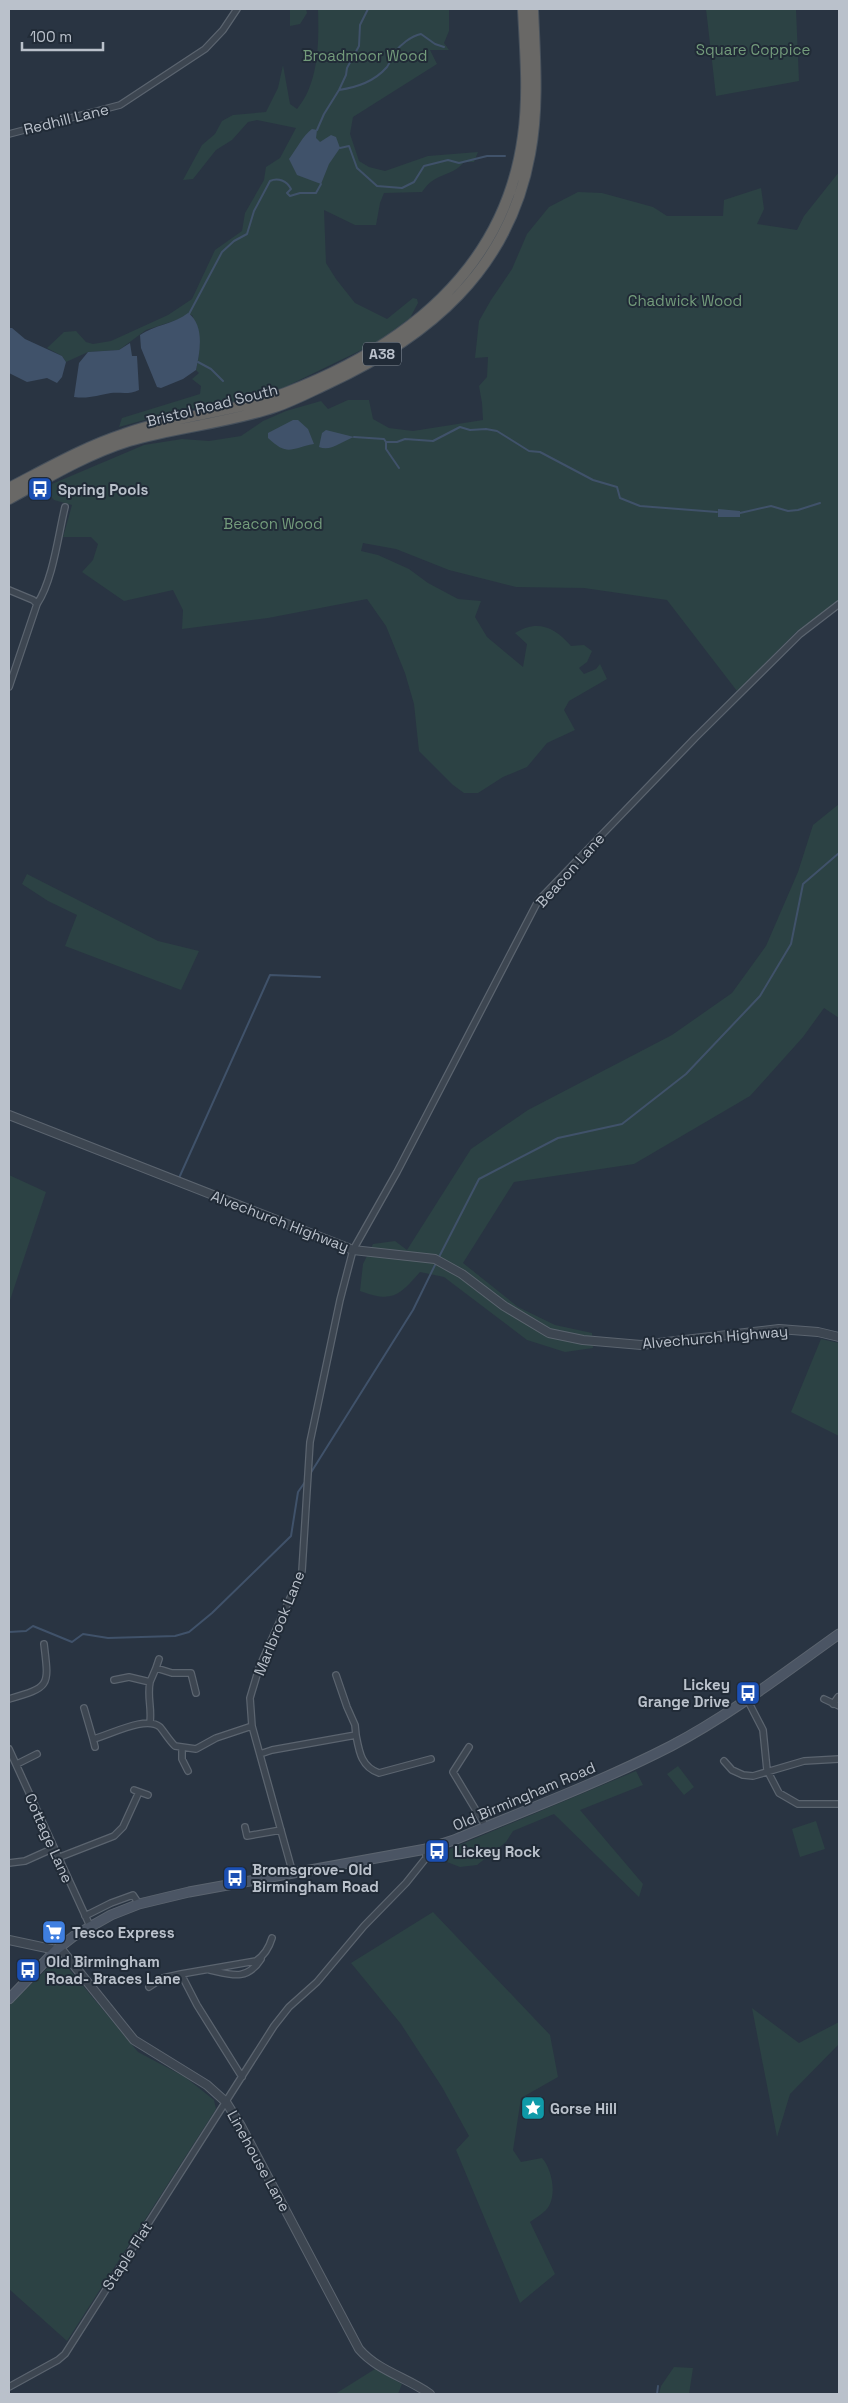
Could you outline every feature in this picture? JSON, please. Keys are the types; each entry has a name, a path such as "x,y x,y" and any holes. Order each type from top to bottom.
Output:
{"highway":[{"name":"Bristol Road South","path":"9,488 95,444 125,433 232,409 286,393 378,347 412,325 437,304 463,276 482,250 508,200 516,174 525,118 523,9"},
{"name":"Bristol Road South","path":"9,499 100,452 127,442 282,405 360,367 410,338 445,310 484,266 500,240 520,194 530,154 535,117 533,9"}],"main road":[{"name":"Old Birmingham Road","path":"9,1999 58,1949 90,1926 139,1904 426,1849 486,1827 646,1758 678,1742 747,1699 839,1634"}],"street":[{"name":"Redhill Lane","path":"9,134 120,105 205,48 223,30 237,9"},
{"path":"9,686 36,604 41,598 53,560 64,507"},
{"path":"9,590 33,600 36,604"},
{"name":"Beacon Lane","path":"353,1250 397,1172 538,901 695,738 800,634 839,604"},
{"name":"Alvechurch Highway","path":"9,1115 353,1250 435,1258 462,1274 504,1306 549,1333 575,1338 642,1345 779,1329 818,1332 839,1337"},
{"name":"Marlbrook Lane","path":"293,1874 252,1726 250,1698 259,1668 302,1571 310,1442 340,1300 353,1250"},
{"path":"9,1698 36,1691 44,1685 48,1676 44,1644"},
{"path":"150,1722 152,1712 147,1694 159,1659"},
{"path":"190,1665 196,1693"},
{"path":"156,1668 172,1672 191,1672"},
{"path":"336,1675 355,1725 362,1761 373,1771 379,1773 431,1759"},
{"path":"114,1680 129,1677 150,1682"},
{"path":"824,1699 836,1705 838,1697"},
{"path":"747,1699 763,1730 767,1770 779,1793 798,1804 839,1804"},
{"path":"83,1713 95,1747"},
{"path":"93,1739 138,1723 150,1722 160,1728 175,1746 196,1749 216,1738 252,1726"},
{"path":"260,1754 272,1750 356,1735"},
{"path":"469,1747 453,1772 486,1827"},
{"path":"182,1748 182,1759 188,1771"},
{"name":"Cottage Lane","path":"9,1751 17,1764 90,1926"},
{"path":"17,1764 38,1754"},
{"path":"724,1761 732,1770 743,1775 753,1776 767,1770 804,1761 839,1759"},
{"path":"60,1857 114,1836 123,1827 137,1791 148,1796"},
{"path":"245,1827 247,1836 281,1830"},
{"path":"9,1863 25,1861 54,1848"},
{"path":"226,2102 289,2007 317,1982 364,1926 406,1883 426,1858 426,1849"},
{"path":"85,1916 110,1903 134,1895 139,1904"},
{"path":"204,1969 234,1974 248,1974 255,1968 272,1938"},
{"path":"9,1940 58,1949"},
{"name":"Linehouse Lane","path":"58,1949 134,2040 207,2085 226,2102 241,2126 359,2348 376,2366 404,2378 430,2394"},
{"path":"149,1987 162,1978 256,1961 262,1957"},
{"path":"181,1974 197,2005 222,2041 242,2077"},
{"name":"Staple Flat","path":"9,2387 58,2360 70,2347 226,2102"}],"green space":[{"name":"Broadmoor Wood","path":"290,9 306,9 307,13 300,24 290,26"},
{"path":"318,9 449,9 449,31 444,43 449,50 430,50 437,64 353,117 350,134 359,161 369,167 385,171 428,156 478,152 474,162 464,162 454,170 438,177 427,185 422,192 384,193 376,225 355,225 324,210 326,263 355,303 387,319 413,298 417,299 418,303 410,318 376,343 283,388 230,403 177,411 119,427 122,418 200,394 201,386 192,379 199,373 196,370 199,355 199,335 192,315 146,330 119,350 88,352 66,362 62,356 47,348 64,332 76,331 86,342 93,344 111,341 168,315 192,299 215,250 242,231 245,213 264,180 266,167 280,158 296,128 257,120 248,122 232,140 216,150 193,179 183,180 202,145 215,134 222,121 233,115 266,112 278,88 283,65 290,104 297,109 310,87 314,75 318,48"},
{"name":"Square Coppice","path":"706,9 796,9 799,81 716,96"},
{"path":"839,172 839,601 797,631 737,691 667,600 584,588 516,587 449,570 396,549 363,543 361,551 378,555 409,569 428,583 458,599 481,601 475,617 487,637 523,667 527,644 515,633 531,626 545,627 559,634 571,646 584,645 592,651 587,662 579,668 584,674 596,669 600,664 607,679 569,701 564,710 575,730 547,743 527,767 503,777 478,793 464,793 453,785 419,751 414,704 405,673 386,626 367,599 268,618 182,629 183,610 173,590 124,601 82,572 93,560 98,544 91,537 63,537 72,505 54,500 46,491 52,484 144,445 182,439 209,441 241,436 263,421 286,411 321,401 328,409 348,400 369,400 373,419 389,428 413,431 483,420 479,386 487,377 488,357 475,358 479,321 512,269 527,234 549,207 578,192 602,193 653,207 667,216 723,216 724,200 761,188 764,209 757,224 797,230 804,216"},
{"path":"839,804 839,1018 824,1008 803,1037 750,1096 634,1164 514,1182 463,1263 518,1307 555,1325 592,1333 593,1348 565,1352 527,1340 444,1277 420,1272 400,1292 388,1297 371,1295 360,1291 363,1264 373,1244 395,1241 407,1250 471,1149 528,1110 672,1035 732,993 766,946 798,872 813,825"},
{"path":"27,874 158,941 199,951 181,990 65,946 77,915 48,901 22,884"},
{"path":"9,1175 46,1192 9,1303"},
{"path":"821,1339 839,1343 839,1436 791,1412"},
{"path":"678,1766 694,1787 684,1795 667,1774"},
{"path":"636,1771 643,1785 580,1810 643,1884 639,1897 554,1814 513,1831 506,1842 477,1865 460,1867 447,1862 442,1854 450,1849"},
{"path":"816,1821 825,1849 800,1857 792,1829"},
{"path":"433,1912 550,2035 558,2077 521,2098 513,2150 521,2162 542,2158 549,2169 553,2191 550,2204 544,2212 530,2222 555,2274 520,2303 456,2150 469,2136 442,2087 401,2024 351,1963"},
{"path":"59,1957 138,2052 185,2077 214,2100 216,2109 67,2341 9,2289 9,2006"},
{"path":"752,2008 799,2043 839,2022 839,2044 790,2094 777,2137"},
{"path":"674,2367 693,2368 689,2394 659,2394 661,2386"},
{"path":"375,2369 402,2384 398,2394 335,2394"}],"water":[{"path":"312,129 317,130 316,138 320,142 331,135 336,137 340,148 329,164 321,184 297,175 289,159"},
{"path":"188,313 197,324 200,339 196,370 183,379 161,388 157,387 141,348 140,335 177,320"},
{"path":"9,328 12,328 25,339 62,356 66,362 62,377 57,383 47,378 27,382 9,373"},
{"path":"130,343 132,356 137,356 139,390 89,397 74,397 79,363 88,352 119,350"},
{"path":"293,420 298,420 308,429 314,444 290,450 280,448 268,438 268,433"},
{"path":"326,430 354,437 332,447 319,447 322,433"},
{"path":"718,509 740,511 740,517 718,517"}],"waterway":[{"path":"317,130 324,114 339,90 347,68 359,46 360,25 368,9"},
{"path":"339,90 359,85 377,76 387,67 399,47 417,35 421,34 435,44 444,47"},
{"path":"340,148 349,146 357,168 377,186 402,188 414,182 424,166 448,160 459,163 487,156 505,156"},
{"path":"189,314 222,252 234,241 247,234 254,211 270,181 276,179 285,182 291,189 287,193 290,196 300,193 316,193 321,184"},
{"path":"198,362 211,369 223,381"},
{"path":"354,437 384,439 386,442 397,442 405,439 433,441 460,427 470,430 486,429 497,431 529,451 540,452 593,480 617,487 620,498 640,506 717,512"},
{"path":"386,442 386,449 399,468"},
{"path":"740,513 771,506 788,511 798,510 820,503"},
{"path":"439,1257 479,1179 558,1138 622,1124 686,1074 760,996 791,944 803,884 839,853"},
{"path":"179,1178 270,975 320,977"},
{"path":"310,1474 413,1310 437,1261"},
{"path":"9,1632 26,1631 33,1626 72,1642 83,1634 108,1638 175,1636 189,1632 212,1613 291,1536 298,1492 305,1482"},
{"path":"657,2394 658,2386"}],"place":[{"name":"Spring Pools","path":"40,489"},
{"name":"Lickey Grange Drive","path":"748,1693"},
{"name":"Lickey Rock","path":"437,1851"},
{"name":"Bromsgrove- Old Birmingham Road","path":"235,1878"},
{"name":"Tesco Express","path":"54,1932"},
{"name":"Old Birmingham Road- Braces Lane","path":"28,1970"},
{"name":"Gorse Hill","path":"533,2108"}],"park label":[{"name":"Chadwick Wood","path":"685,300"},
{"name":"Beacon Wood","path":"273,523"}]}
